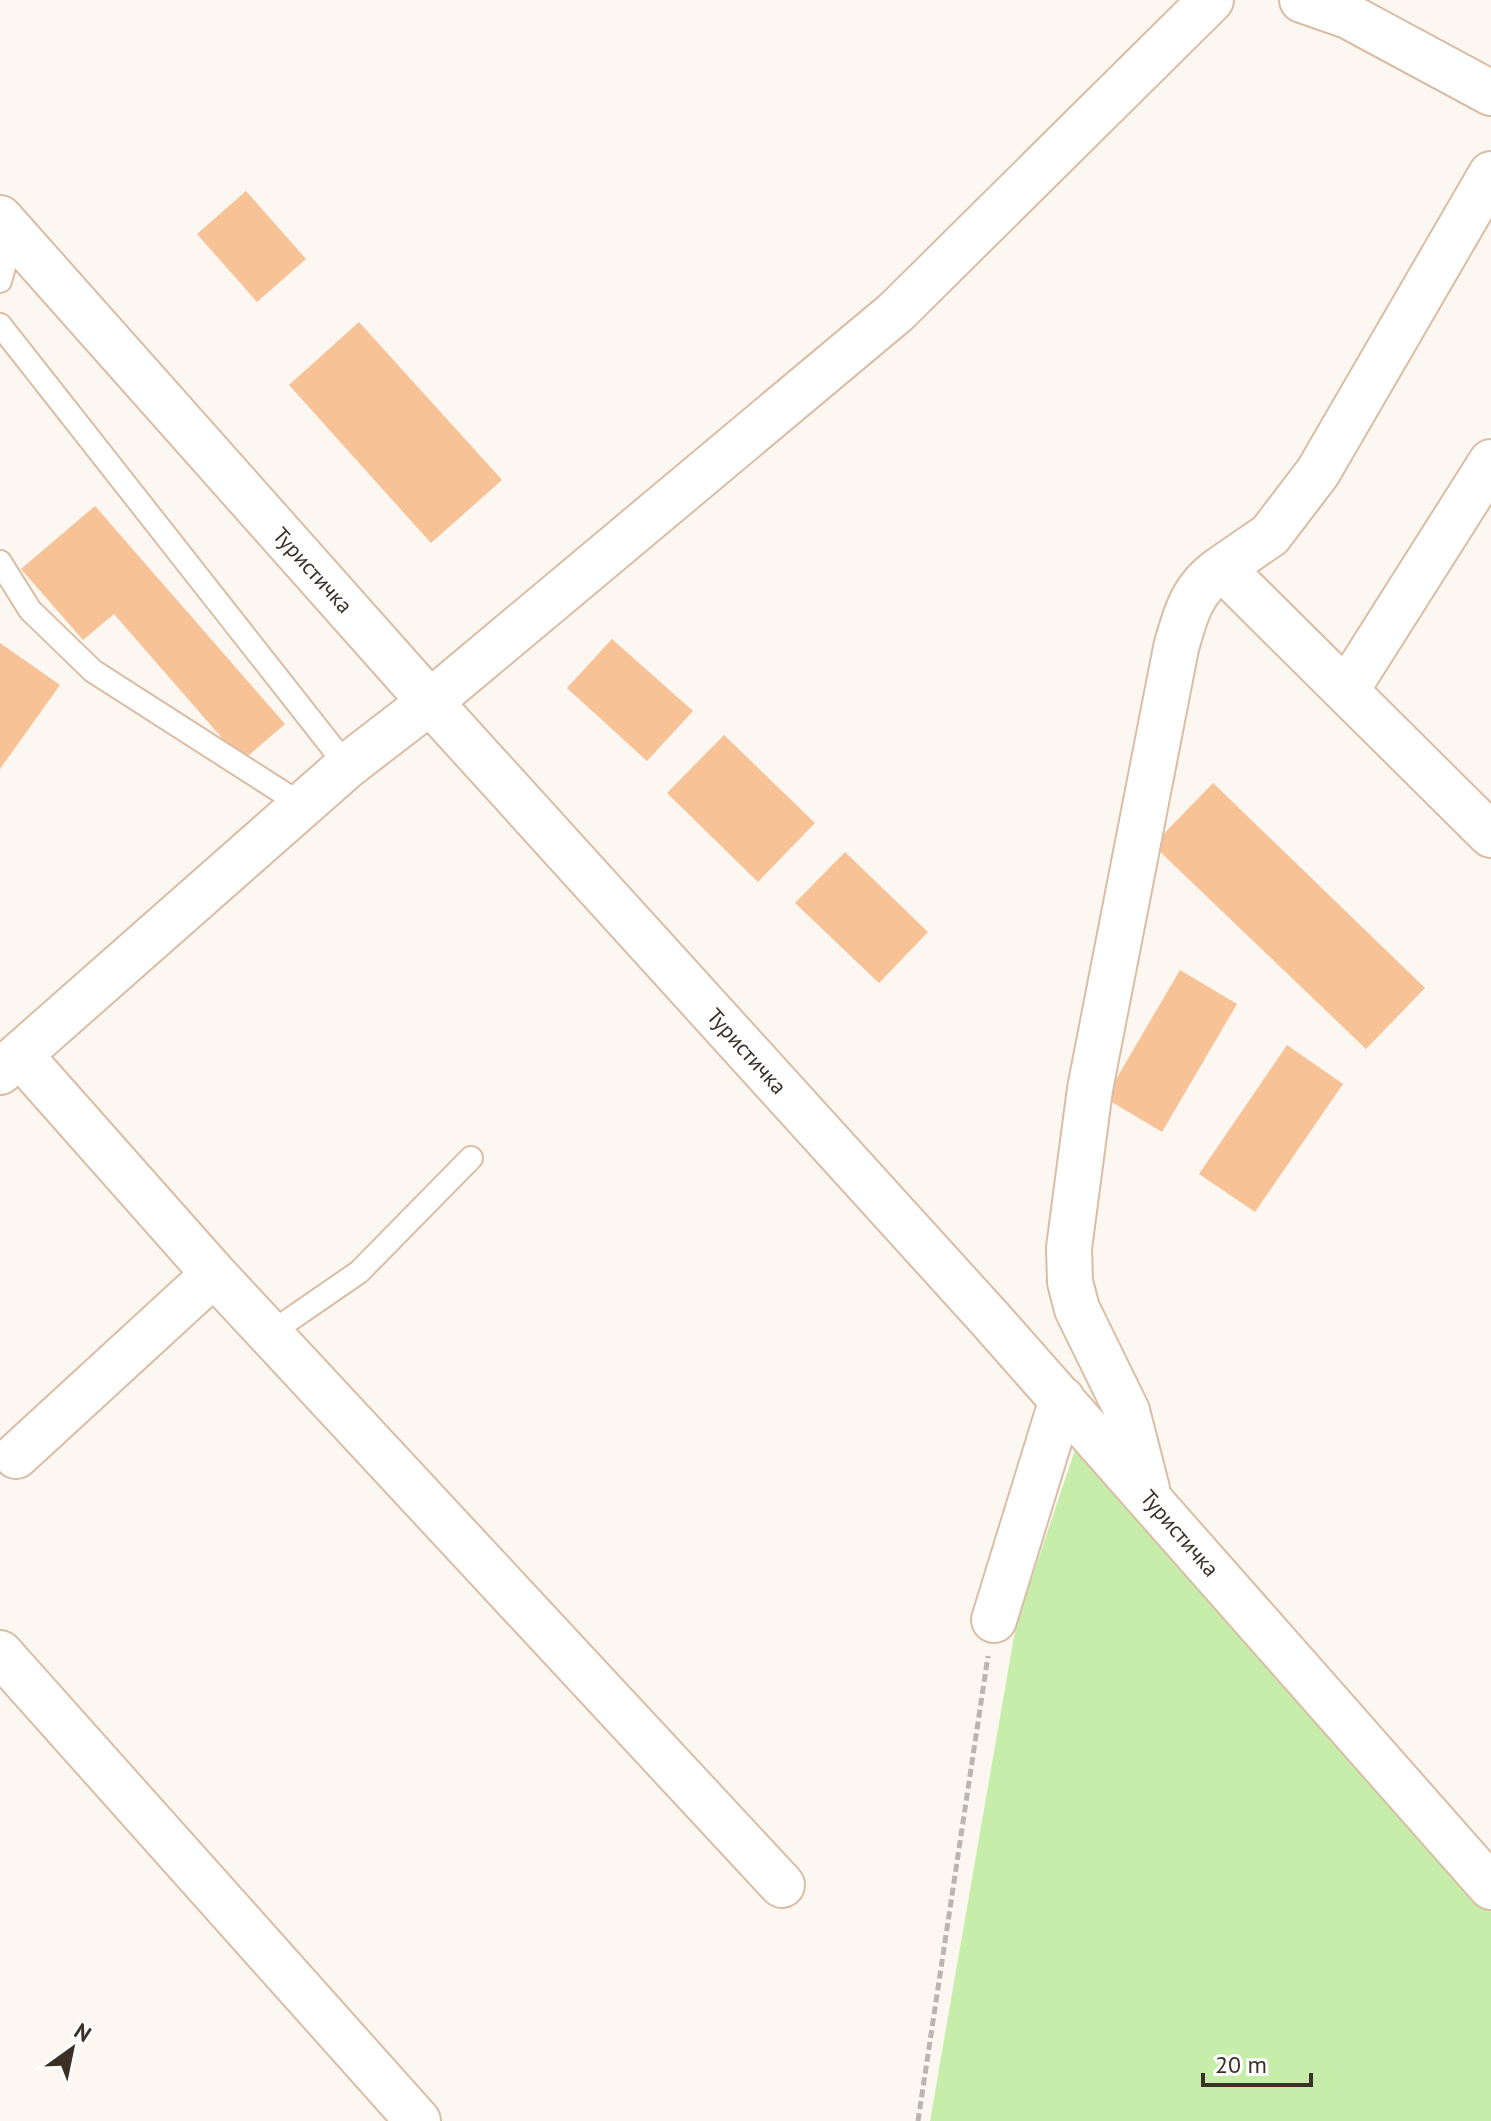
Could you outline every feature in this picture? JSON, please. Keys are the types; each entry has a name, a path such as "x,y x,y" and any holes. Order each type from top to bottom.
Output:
{"street":[{"path":"782,1885 214,1274 10,1064 347,766 430,702 896,312 1211,0"},
{"path":"1302,0 1348,16 1491,93"},
{"path":"1149,1498 1127,1411 1077,1309 1070,1282 1069,1248 1090,1089 1176,648 1186,612 1198,589 1222,568 1270,535 1318,472 1491,174"},
{"name":"Туристичка","path":"7,226 430,702 991,1320 1491,1887"},
{"path":"1346,691 1491,462"},
{"path":"1222,568 1491,835"},
{"path":"16,1456 214,1274"},
{"path":"994,1620 1049,1385"},
{"path":"0,1653 418,2121"}],"lane":[{"path":"0,281 7,226"},
{"path":"0,325 347,766"},
{"path":"0,562 30,610 93,671 302,805"},
{"path":"269,1334 359,1272 471,1158"}],"path":[{"path":"918,2121 994,1620"}],"green space":[{"path":"1078,1441 1491,1882 1491,2121 930,2121 1016,1625"}],"building":[{"path":"246,191 306,259 257,302 197,234"},
{"path":"359,322 502,480 431,543 289,385"},
{"path":"95,506 285,724 242,761 114,614 83,640 21,569"},
{"path":"612,639 693,711 647,761 567,688"},
{"path":"0,643 60,685 0,769"},
{"path":"724,735 815,823 758,882 667,793"},
{"path":"1213,783 1425,988 1366,1049 1153,845"},
{"path":"845,852 928,932 879,983 795,903"},
{"path":"1180,970 1237,1004 1162,1132 1105,1098"},
{"path":"1287,1045 1343,1084 1255,1212 1199,1174"}]}
